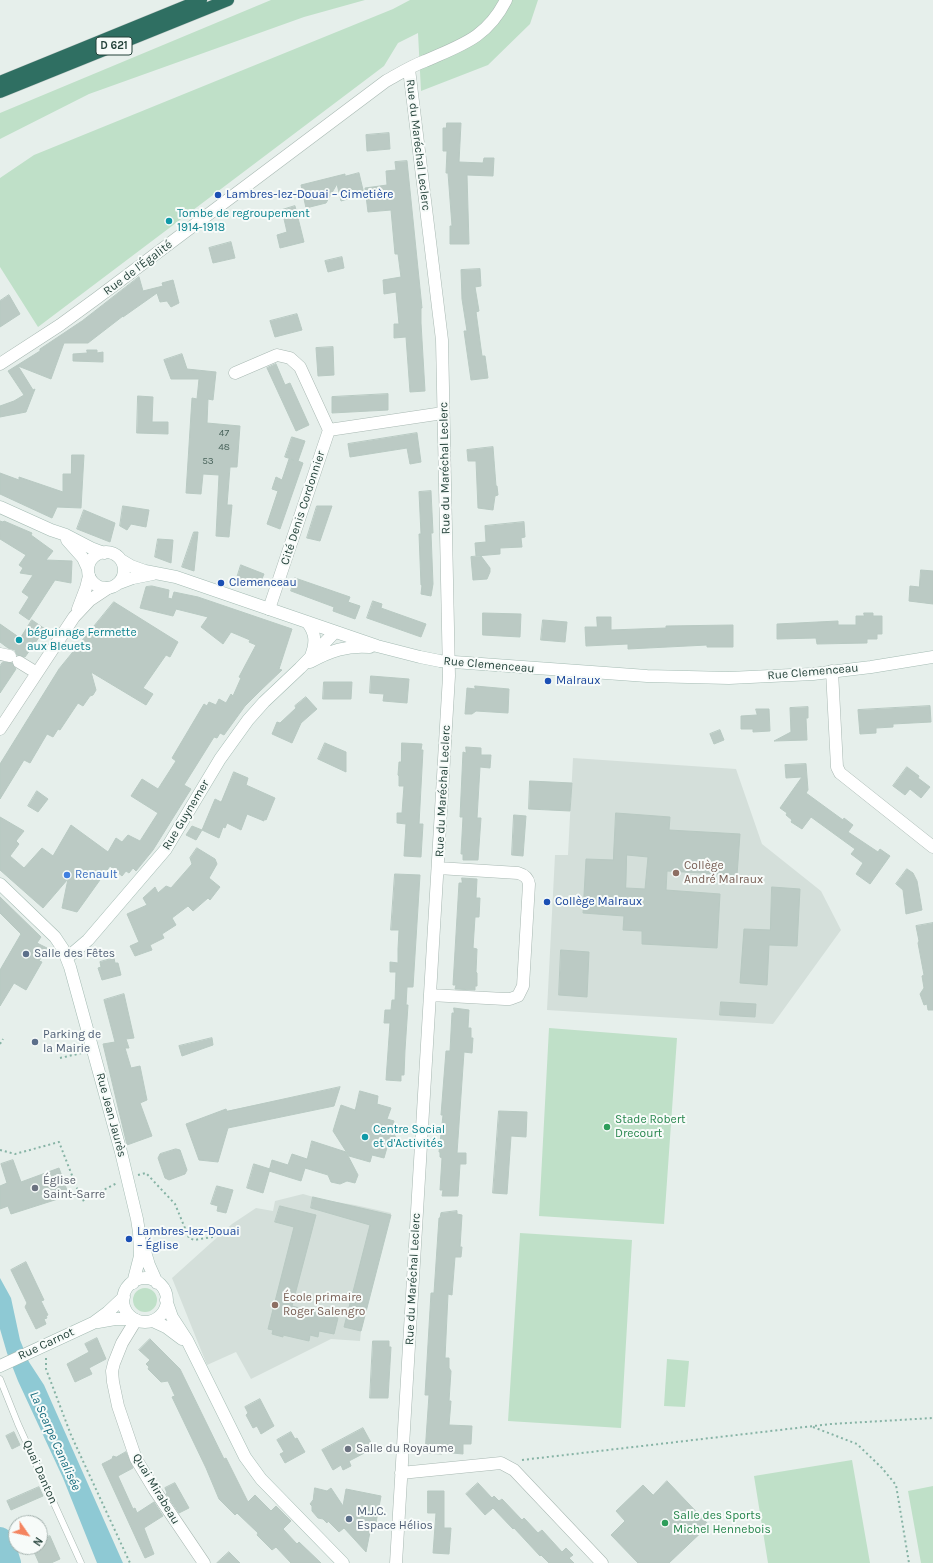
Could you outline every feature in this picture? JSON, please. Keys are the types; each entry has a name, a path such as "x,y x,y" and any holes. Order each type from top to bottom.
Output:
{"highway":[{"name":"D 621","path":"0,82 201,0"},
{"name":"D 621","path":"0,92 228,0"}],"street":[{"name":"Rue de l'Égalité","path":"0,364 68,320 386,81 469,41 490,24 506,0"},
{"name":"Rue du Maréchal Leclerc","path":"396,1563 449,662 443,359 440,322 409,69"},
{"path":"234,373 277,355 290,358 300,367 329,430 444,413"},
{"name":"Cité Denis Cordonnier","path":"269,609 329,430"},
{"path":"0,507 51,530 66,535 86,546 113,554 121,560 124,572 122,579 112,586 96,586 88,572 83,558 71,543 51,530"},
{"path":"0,729 74,617 85,592 88,572 93,558 104,552"},
{"name":"Rue Clemenceau","path":"121,560 154,574 176,577 386,648 425,658 449,662 676,677 752,678 832,671 933,657"},
{"name":"Rue Clemenceau","path":"74,617 90,600 112,586 133,578 154,574"},
{"path":"306,622 312,630 315,638 311,657"},
{"path":"329,652 337,641 337,632"},
{"name":"Rue Guynemer","path":"66,958 88,940 156,861 175,835 220,759 241,729 264,702 337,632"},
{"name":"Rue Guynemer","path":"300,668 329,652 353,647 386,648"},
{"path":"10,658 37,673"},
{"path":"832,671 838,767 840,773 933,847"},
{"name":"Rue du Maréchal Leclerc","path":"430,995 510,999 518,996 522,990 524,971 529,884 527,878 518,873 438,868"},
{"name":"Rue Jean Jaurès","path":"0,884 51,932 59,943 66,958 93,1050 127,1178 139,1232 149,1265 157,1283"},
{"name":"Rue Jean Jaurès","path":"133,1282 140,1256 139,1232"},
{"path":"146,1279 157,1283 165,1292 166,1306 162,1314 153,1320 145,1322 135,1320 126,1311 123,1302 127,1289 133,1282 138,1280 146,1279"},
{"name":"Rue Carnot","path":"0,1366 45,1350 93,1323 108,1312 124,1297"},
{"path":"166,1300 172,1317 184,1334 238,1444 253,1468 343,1563"},
{"name":"Rue Carnot","path":"93,1323 115,1319 135,1320"},
{"name":"Quai Mirabeau","path":"135,1320 122,1343 112,1371 118,1406 136,1459 154,1489 204,1563"},
{"path":"153,1320 178,1335 191,1348"},
{"path":"401,1473 501,1463 514,1470 602,1563"}],"lane":[{"name":"Quai Danton","path":"0,1379 18,1424 81,1563"}],"path":[{"path":"0,1044 3,1039"},
{"path":"60,1058 93,1050"},
{"path":"0,1150 15,1154 59,1142 82,1201 127,1178 146,1173 175,1204 189,1238 194,1240 213,1237"},
{"path":"45,1350 46,1369 71,1435 130,1563"},
{"path":"501,1463 813,1426 933,1418"},
{"path":"813,1426 857,1444 882,1468 896,1485 909,1563"}],"shaded area":[{"name":"Collège André Malraux","path":"573,758 736,769 762,844 821,891 841,930 773,1024 547,1010 555,855 568,855"},
{"name":"École primaire Roger Salengro","path":"303,1194 324,1200 391,1213 361,1331 360,1341 331,1339 251,1379 236,1352 207,1365 172,1278 232,1224 256,1208 273,1211 275,1201"}],"green space":[{"path":"271,0 365,0 304,17 89,94 0,139 0,113"},
{"path":"410,0 538,0 530,24 488,65 421,91 418,33 398,43 384,66 38,327 0,267 0,178 34,155 393,9"},
{"name":"Stade Robert Drecourt","path":"549,1028 677,1038 664,1224 539,1216"},
{"path":"520,1233 632,1240 621,1428 508,1421"},
{"path":"145,1288 154,1291 157,1300 154,1309 145,1312 136,1309 133,1300 136,1291"},
{"path":"667,1359 689,1361 685,1407 664,1406"},
{"path":"852,1460 870,1563 768,1563 754,1476"},
{"path":"933,1486 933,1563 921,1563 908,1491"}],"water":[{"name":"La Scarpe Canalisée","path":"0,1278 11,1298 20,1340 29,1362 44,1385 123,1563 97,1563 63,1478 18,1381 7,1353 0,1329"}],"building":[{"path":"447,123 461,123 459,162 483,163 484,158 494,158 493,176 467,175 469,244 450,244 450,226 452,226 448,173 446,173 447,151 443,151 443,128 446,128"},
{"path":"389,133 390,149 367,151 366,135"},
{"path":"407,161 422,308 421,323 425,391 410,392 406,337 394,338 394,324 399,324 396,292 384,294 383,280 401,277 398,254 395,254 391,210 368,212 365,188 387,185 386,171 396,170 395,162"},
{"path":"359,173 364,194 341,201 337,184 326,203 306,208 301,185 345,174 345,176"},
{"path":"295,206 304,242 280,248 277,235 287,232 282,210"},
{"path":"231,242 235,258 213,263 209,248"},
{"path":"342,257 344,268 328,272 325,261"},
{"path":"480,269 481,286 475,287 479,311 476,312 482,356 485,356 488,378 471,380 464,331 467,331 462,299 461,270"},
{"path":"139,277 143,291 163,286 162,283 173,280 179,303 171,307 167,301 160,302 157,293 123,316 88,343 64,343 51,379 18,366 33,390 35,389 26,412 0,417 0,406 14,401 24,395 8,371 40,351 40,349 82,321"},
{"path":"9,295 20,314 0,327 0,301"},
{"path":"297,314 302,330 275,337 270,321"},
{"path":"333,347 334,375 318,376 316,348"},
{"path":"87,350 97,350 97,353 103,352 103,362 73,361 73,354 87,353"},
{"path":"182,354 187,369 216,372 213,400 208,399 207,423 240,426 237,467 230,467 227,505 232,505 229,537 216,536 219,475 203,474 201,494 186,493 192,398 197,399 199,379 171,379 164,360"},
{"path":"276,364 285,385 290,383 309,425 296,431 267,368"},
{"path":"388,394 388,410 332,413 332,397"},
{"path":"138,396 153,397 152,422 168,422 168,434 137,433"},
{"path":"417,433 421,462 410,464 407,448 350,457 348,444"},
{"path":"292,437 305,441 298,461 303,463 280,529 267,524 278,491 272,489 276,477 282,480 289,459 294,460 285,457"},
{"path":"493,447 498,495 495,496 493,510 478,508 476,461 468,461 467,450"},
{"path":"72,455 84,455 81,508 57,507 52,518 0,494 0,473 19,480 19,477 63,492 63,474 71,474"},
{"path":"431,491 433,584 431,596 421,594 419,492"},
{"path":"123,506 149,510 146,527 131,524 127,530 120,526"},
{"path":"317,506 332,506 320,541 307,538"},
{"path":"84,510 115,523 110,542 77,529"},
{"path":"0,521 4,521 32,533 31,535 53,551 46,560 72,561 71,583 55,580 29,620 19,613 29,597 22,592 33,575 20,573 23,568 19,565 26,555 0,539"},
{"path":"524,522 525,537 521,538 522,547 500,548 500,554 476,556 475,543 486,542 485,526"},
{"path":"194,532 198,532 194,571 182,567"},
{"path":"158,539 173,540 171,563 155,557"},
{"path":"481,556 490,568 490,572 487,579 473,580 471,557"},
{"path":"241,565 264,574 259,586 237,578"},
{"path":"921,570 933,571 933,604 909,601 910,586 919,587"},
{"path":"295,578 350,597 348,602 360,606 355,619 333,611 334,607 291,591"},
{"path":"152,586 169,590 168,598 172,599 174,592 198,597 292,629 279,669 282,670 245,706 224,735 220,733 217,738 214,737 184,785 191,789 153,850 136,871 133,868 129,873 126,871 122,876 110,866 77,912 62,908 68,879 43,908 0,870 0,817 24,831 16,841 19,844 10,856 24,868 42,848 53,856 71,825 108,852 116,838 122,842 128,835 140,841 158,813 131,796 142,779 158,789 176,761 172,758 204,704 207,706 209,702 216,705 219,699 226,703 231,694 233,696 241,678 239,677 256,645 249,642 250,640 231,632 223,644 201,627 208,617 176,609 173,616 140,608 146,587"},
{"path":"373,601 382,604 381,608 426,624 421,637 367,618"},
{"path":"114,602 178,642 170,657 166,655 143,688 153,694 146,705 91,672 96,690 93,695 90,696 83,706 78,703 60,730 58,729 53,737 47,734 30,763 24,760 0,799 0,764 59,669"},
{"path":"483,613 521,614 520,637 483,635"},
{"path":"864,613 873,613 873,616 882,616 882,634 877,634 877,639 867,639 867,643 817,644 816,638 777,639 777,624 838,621 838,625 856,625 856,616 864,616"},
{"path":"597,617 611,617 611,630 666,628 666,626 733,625 733,647 707,647 707,645 628,649 628,644 586,646 585,627 597,627"},
{"name":"béguinage Fermette aux Bleuets","path":"32,620 45,629 25,657 17,655 15,650 8,648 0,642 0,624 20,638"},
{"path":"543,620 567,622 565,642 541,640"},
{"path":"3,662 12,663 16,669 0,693 0,666"},
{"path":"371,676 409,679 407,703 383,701 384,694 370,693"},
{"path":"324,682 352,682 351,699 323,699"},
{"path":"475,686 509,689 508,713 476,711 472,714 465,714 467,688 475,689"},
{"path":"306,697 317,709 301,723 292,743 272,734 277,722 280,723 296,708 295,706"},
{"path":"930,706 931,722 893,724 893,727 876,728 876,733 860,734 858,710"},
{"path":"808,707 808,718 806,718 807,740 774,741 791,732 790,708"},
{"path":"756,709 769,709 770,731 753,732 753,729 741,729 741,716 757,715"},
{"path":"720,730 724,740 714,744 710,734"},
{"path":"325,743 346,752 346,772 318,759"},
{"path":"402,743 422,744 421,750 423,750 419,824 423,824 421,857 404,856 406,824 397,823 397,813 402,813 404,786 399,786 398,775 399,762 401,762"},
{"path":"466,747 481,748 481,755 491,755 490,768 480,767 477,818 481,818 478,860 463,860 463,854 461,854 463,817 460,817 463,752 466,753"},
{"path":"806,764 808,790 806,793 843,820 844,818 853,825 848,832 878,852 880,849 890,856 870,884 856,874 863,863 851,854 855,849 811,817 802,829 791,822 792,820 786,815 787,813 780,808 802,777 786,778 785,765"},
{"path":"907,767 930,787 921,798 910,789 905,795 893,786"},
{"path":"234,772 248,778 246,785 275,798 266,820 264,819 264,821 247,814 241,830 227,823 225,828 223,827 219,838 202,830 215,799 221,802"},
{"path":"530,781 572,783 570,811 529,809"},
{"path":"37,791 48,799 38,812 28,806"},
{"path":"616,813 670,817 669,830 740,834 737,875 667,871 666,890 720,894 717,948 642,944 642,931 623,930 624,916 583,913 586,859 613,860","holes":["627,855 648,857 645,889 626,888"]},
{"path":"514,815 526,816 523,856 512,855"},
{"path":"192,826 202,830 196,840 186,835"},
{"path":"197,848 215,859 217,864 209,878 220,887 210,900 208,898 193,911 188,906 172,918 176,925 162,934 164,938 150,945 152,950 135,956 130,946 139,942 127,914 147,905 143,898 155,887 158,893 166,886 171,888 192,864 190,858"},
{"path":"907,869 913,873 917,881 922,910 906,914 903,890 896,884"},
{"path":"395,874 420,875 413,987 407,987 406,1005 408,1005 404,1075 401,1075 401,1081 386,1080 390,1023 384,1023 385,1010 391,1010 392,1000 395,1000 396,972 390,972 390,962 398,963 399,930 391,930"},
{"path":"462,878 477,879 476,898 480,898 479,917 475,917 473,948 477,949 477,986 475,986 475,990 455,989 456,985 453,985 459,883 462,883"},
{"path":"772,887 800,889 797,946 769,945 767,985 740,983 744,929 770,930"},
{"name":"Salle des Fêtes","path":"0,897 41,937 37,943 47,948 39,961 42,962 26,990 14,983 0,1006 0,970 21,934 0,913"},
{"path":"933,923 933,1010 928,1010 927,1004 924,1005 920,994 924,988 922,976 924,975 916,926"},
{"path":"561,950 589,952 587,997 559,995"},
{"path":"114,958 115,963 118,963 121,975 102,980 98,968 101,967 100,962"},
{"path":"124,994 134,1038 126,1039 129,1048 125,1048 131,1068 140,1066 147,1100 140,1103 152,1136 127,1145 103,1044 115,1042 104,1000"},
{"path":"721,1002 756,1004 755,1017 720,1015"},
{"path":"454,1008 469,1010 468,1028 471,1028 471,1038 473,1038 472,1053 464,1052 457,1153 466,1153 466,1164 460,1164 458,1196 442,1196 443,1190 440,1190 442,1158 440,1157 439,1152 443,1115 441,1115 446,1051 450,1051 452,1013 454,1013"},
{"path":"212,1038 213,1045 182,1056 179,1046"},
{"path":"340,1087 334,1106 228,1128 218,1162 199,1160 186,1124 226,1109 227,1111"},
{"name":"Centre Social et d'Activités","path":"360,1091 378,1096 377,1104 391,1108 387,1119 394,1121 392,1129 396,1138 388,1144 384,1158 372,1155 370,1162 349,1156 333,1131 341,1105 355,1110"},
{"path":"499,1111 527,1112 526,1137 511,1136 507,1194 493,1193"},
{"path":"312,1141 346,1152 358,1175 355,1183 347,1181 340,1184 331,1182 328,1175 305,1168 301,1181 269,1171 272,1160 288,1165 292,1154 307,1159"},
{"path":"176,1149 180,1150 187,1170 185,1174 169,1180 165,1178 158,1158 160,1154"},
{"name":"Église Saint-Sarre","path":"13,1160 21,1182 59,1168 68,1193 61,1196 61,1198 11,1214 8,1206 0,1209 0,1186 7,1183 1,1164"},
{"path":"254,1164 270,1169 263,1193 247,1188"},
{"path":"217,1186 233,1190 226,1213 217,1211 218,1206 211,1204"},
{"path":"313,1197 391,1215 361,1331 344,1327 370,1225 311,1208"},
{"path":"280,1206 316,1215 292,1306 338,1318 334,1334 319,1331 318,1337 310,1335 309,1341 272,1334 273,1330 268,1329 294,1227 275,1222"},
{"path":"457,1211 457,1214 462,1215 460,1247 462,1247 461,1257 455,1257 452,1295 448,1294 445,1358 449,1358 449,1368 451,1371 449,1425 472,1426 471,1444 463,1444 463,1454 442,1452 442,1454 425,1453 429,1395 425,1395 431,1293 434,1293 439,1218 441,1213"},
{"path":"26,1262 44,1300 41,1301 48,1315 46,1316 47,1318 44,1319 46,1324 36,1329 25,1307 27,1303 11,1270"},
{"path":"97,1338 106,1359 89,1368 92,1374 75,1382 67,1364 89,1352 85,1344"},
{"path":"150,1339 180,1369 224,1459 226,1458 248,1502 255,1495 271,1511 276,1506 291,1521 283,1529 297,1544 299,1542 321,1563 291,1563 276,1547 272,1550 257,1535 258,1533 237,1513 235,1515 219,1499 172,1397 175,1396 168,1381 161,1382 148,1369 149,1367 146,1364 150,1360 139,1350"},
{"path":"373,1341 389,1341 389,1347 391,1347 388,1398 370,1398"},
{"path":"260,1399 274,1426 261,1434 257,1426 253,1428 246,1415 248,1413 245,1407"},
{"name":"Salle du Royaume","path":"363,1428 374,1448 349,1461 351,1466 343,1470 341,1465 333,1470 322,1450"},
{"path":"14,1432 20,1445 12,1449 6,1436"},
{"path":"291,1432 295,1439 297,1438 305,1452 285,1463 280,1454 284,1452 277,1440"},
{"path":"126,1452 133,1468 118,1476 133,1509 135,1508 137,1513 154,1502 163,1516 144,1528 154,1554 145,1558 102,1464 112,1459 113,1456 116,1457"},
{"name":"Salle des Sports Michel Hennebois","path":"667,1481 709,1525 669,1563 638,1563 611,1535 625,1521 616,1511 643,1485 653,1495"},
{"path":"175,1483 189,1508 179,1513 166,1494 165,1488"},
{"path":"478,1483 492,1498 494,1496 499,1501 502,1499 522,1520 524,1518 538,1533 542,1530 562,1552 566,1548 573,1555 569,1558 574,1563 549,1563 541,1555 540,1556 493,1508 485,1515 466,1494"},
{"path":"39,1487 43,1496 11,1510 7,1501"},
{"name":"M.J.C. Espace Hélios","path":"315,1488 327,1491 331,1488 343,1506 346,1489 381,1496 375,1528 371,1527 366,1552 344,1528 339,1532 328,1521 327,1523 323,1519 318,1518 312,1511 312,1506 310,1504 313,1500"},
{"path":"428,1491 444,1491 444,1528 451,1528 449,1554 433,1553 436,1513 428,1513"},
{"path":"50,1536 60,1559 51,1563 39,1563 36,1555 48,1555 48,1537"},
{"path":"229,1552 240,1563 217,1563"}],"waterway":[{"path":"0,1538 3,1540 10,1563"}],"place":[{"name":"Lambres-lez-Douai – Cimetière","path":"218,195"},
{"name":"Tombe de regroupement 1914-1918","path":"169,221"},
{"name":"Clemenceau","path":"221,583"},
{"name":"béguinage Fermette aux Bleuets","path":"19,640"},
{"name":"Malraux","path":"548,681"},
{"name":"Collège André Malraux","path":"676,873"},
{"name":"Renault","path":"67,875"},
{"name":"Collège Malraux","path":"547,902"},
{"name":"Salle des Fêtes","path":"26,954"},
{"name":"Parking de la Mairie","path":"35,1042"},
{"name":"Stade Robert Drecourt","path":"607,1127"},
{"name":"Centre Social et d'Activités","path":"365,1137"},
{"name":"Église Saint-Sarre","path":"35,1188"},
{"name":"Lambres-lez-Douai – Église","path":"129,1239"},
{"name":"École primaire Roger Salengro","path":"275,1305"},
{"name":"Salle du Royaume","path":"348,1449"},
{"name":"M.J.C. Espace Hélios","path":"349,1519"},
{"name":"Salle des Sports Michel Hennebois","path":"665,1523"}]}
